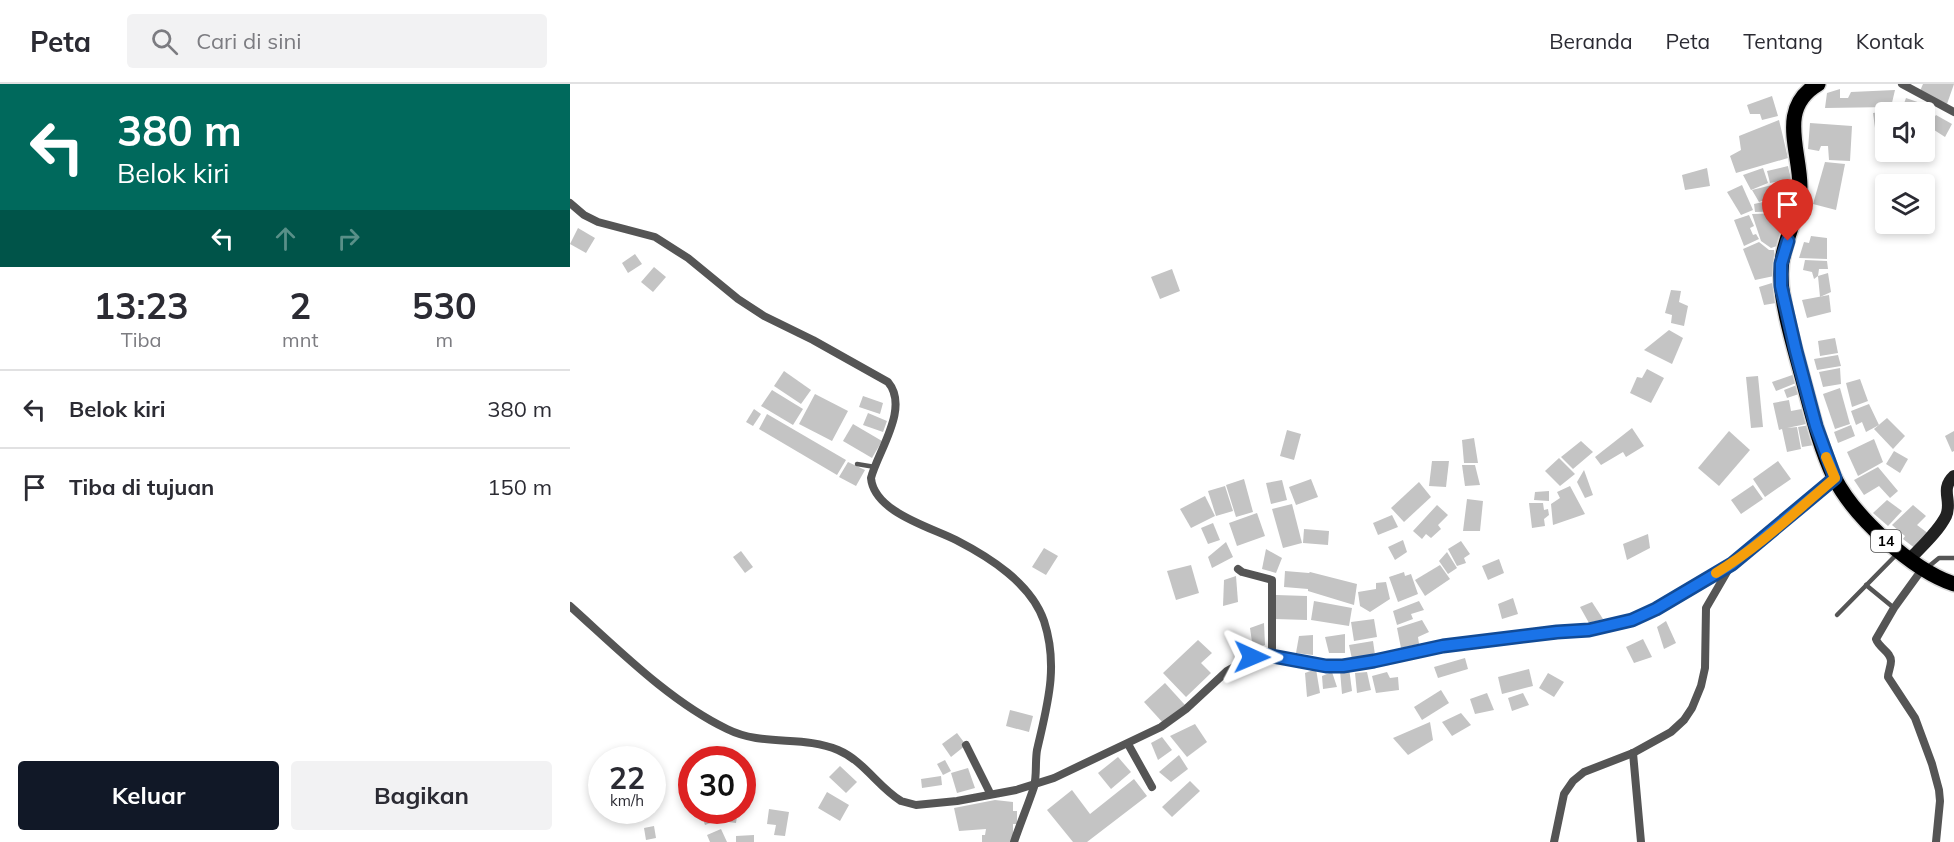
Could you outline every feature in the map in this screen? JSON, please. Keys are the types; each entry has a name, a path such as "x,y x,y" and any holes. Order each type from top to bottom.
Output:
{"highway":[{"name":"14","path":"1818,84 1799,101 1794,119 1793,133 1800,186 1799,202 1782,257 1781,286 1816,426 1835,478 1870,525 1904,556 1954,584"}],"street":[{"path":"1902,84 1954,112"},
{"path":"570,203 584,215 598,222 655,237 688,258 738,299 764,316 813,340 888,382 895,397 896,408 891,429 871,481 876,492 899,513 956,540 996,563 1018,580 1044,619 1050,649 1050,693 1036,755 1035,785 1014,842"},
{"path":"1904,556 1927,541 1946,516 1948,504 1946,487 1954,476"},
{"path":"570,606 662,686 725,729 753,739 837,749 860,763 897,798 907,804 926,805 1035,785 1075,769 1161,726 1186,709 1227,671 1240,662 1260,655 1326,666 1343,666 1443,646 1589,630 1632,620 1656,609 1732,564 1835,478"},
{"path":"1554,842 1564,794 1569,785 1584,772 1632,753 1671,732 1684,720 1692,708 1705,668 1706,608 1732,564"},
{"path":"1238,569 1272,580 1272,656"},
{"path":"1924,569 1894,608 1877,634 1876,641 1890,655 1888,677 1915,718 1932,764 1940,801 1936,842"},
{"path":"1128,744 1152,787"},
{"path":"966,746 990,794"},
{"path":"1632,753 1641,842"}],"lane":[{"path":"857,464 875,467"},
{"path":"1837,615 1866,585 1904,556"},
{"path":"1924,569 1939,558 1954,558"},
{"path":"1866,585 1894,608"}],"building":[{"path":"1923,84 1954,84 1947,104 1920,91"},
{"path":"1840,89 1840,98 1848,98 1851,92 1895,90 1892,102 1875,102 1875,107 1825,108 1827,93"},
{"path":"1772,96 1778,116 1762,120 1760,114 1750,114 1747,105"},
{"path":"1906,98 1918,102 1905,102"},
{"path":"1935,116 1952,124 1945,137 1935,131"},
{"path":"1779,120 1788,158 1736,173 1730,156 1741,150 1739,136"},
{"path":"1810,123 1852,126 1850,161 1829,160 1828,146 1821,146 1819,151 1808,149"},
{"path":"1825,162 1845,164 1836,210 1813,204"},
{"path":"1788,166 1791,179 1770,183 1767,171"},
{"path":"1707,168 1710,186 1685,190 1682,175"},
{"path":"1763,168 1768,183 1751,190 1743,175"},
{"path":"1792,180 1795,196 1786,199 1785,194 1776,197 1771,186 1774,197 1759,202 1752,190"},
{"path":"1742,185 1753,210 1741,215 1727,192"},
{"path":"1784,197 1785,211 1755,212 1754,204"},
{"path":"1786,213 1783,244 1771,248 1761,241 1752,214"},
{"path":"1749,215 1754,226 1750,228 1753,235 1756,234 1759,239 1744,246 1734,220"},
{"path":"578,228 595,238 586,253 570,244"},
{"path":"1811,236 1827,238 1827,259 1799,258 1804,242 1809,243"},
{"path":"1759,242 1769,250 1774,250 1774,276 1755,280 1743,249"},
{"path":"635,254 642,264 628,273 622,263"},
{"path":"1805,260 1827,261 1828,269 1819,269 1818,276 1814,279 1812,272 1803,270"},
{"path":"654,267 666,277 653,292 641,282"},
{"path":"1172,269 1180,291 1160,299 1151,277"},
{"path":"1828,273 1831,292 1820,297 1818,276"},
{"path":"1772,283 1776,303 1764,305 1759,287"},
{"path":"1671,290 1681,291 1679,302 1688,306 1684,326 1671,323 1672,315 1665,313"},
{"path":"1829,295 1831,312 1807,318 1802,300"},
{"path":"1669,330 1683,338 1672,364 1644,350"},
{"path":"1835,338 1838,353 1820,356 1818,341"},
{"path":"1838,355 1841,366 1817,370 1814,359"},
{"path":"1840,368 1841,384 1823,387 1819,372"},
{"path":"1647,369 1664,378 1651,403 1630,393 1637,377 1642,378"},
{"path":"784,371 811,390 801,404 774,386"},
{"path":"1798,373 1801,381 1776,391 1772,382"},
{"path":"1758,376 1763,427 1751,428 1746,377"},
{"path":"1860,379 1868,401 1852,407 1846,383"},
{"path":"1802,383 1805,392 1787,398 1784,390"},
{"path":"1840,388 1850,424 1835,429 1823,394"},
{"path":"772,390 803,409 793,425 761,406"},
{"path":"815,394 848,411 832,441 799,424"},
{"path":"863,396 883,403 880,414 859,407"},
{"path":"1789,400 1791,411 1807,408 1811,423 1787,428 1797,427 1801,449 1787,452 1773,403"},
{"path":"1869,404 1879,425 1866,432 1862,422 1856,425 1851,411"},
{"path":"754,409 761,414 753,426 746,422"},
{"path":"868,413 887,421 883,432 863,425"},
{"path":"767,414 846,460 837,475 759,429"},
{"path":"1887,418 1905,436 1893,449 1874,429"},
{"path":"853,424 882,441 872,458 843,441"},
{"path":"1810,425 1814,445 1802,447 1798,427"},
{"path":"1851,425 1855,436 1838,443 1834,432"},
{"path":"1632,428 1644,446 1626,457 1623,452 1601,465 1595,457"},
{"path":"1287,430 1301,434 1294,460 1280,456"},
{"path":"1729,431 1750,450 1719,486 1698,468"},
{"path":"1954,431 1954,451 1952,452 1945,436"},
{"path":"1474,438 1478,463 1464,463 1462,440"},
{"path":"1874,439 1883,462 1858,476 1847,452"},
{"path":"1581,441 1593,452 1573,469 1561,457"},
{"path":"1894,451 1908,459 1900,473 1886,464"},
{"path":"1559,458 1575,474 1560,486 1545,471"},
{"path":"1432,461 1449,461 1446,487 1429,486"},
{"path":"1778,461 1791,479 1765,497 1753,479"},
{"path":"848,462 865,470 856,486 839,477"},
{"path":"1462,465 1475,465 1480,485 1465,486"},
{"path":"1878,467 1898,491 1890,498 1879,486 1864,495 1854,480"},
{"path":"1584,470 1593,495 1585,498 1577,482"},
{"path":"1244,479 1253,512 1236,517 1226,485"},
{"path":"1311,479 1318,497 1296,505 1289,487"},
{"path":"1282,480 1287,500 1271,504 1266,483"},
{"path":"1419,482 1431,497 1404,522 1391,508"},
{"path":"1753,485 1763,499 1741,514 1731,500"},
{"path":"1225,486 1233,511 1216,516 1208,491"},
{"path":"1570,486 1585,514 1553,525 1551,504 1560,498 1557,492"},
{"path":"1549,491 1549,501 1534,500 1535,492"},
{"path":"1205,496 1215,516 1191,528 1180,509"},
{"path":"1467,499 1483,501 1480,531 1463,531"},
{"path":"1887,500 1902,511 1888,526 1873,513"},
{"path":"1529,503 1543,503 1544,510 1548,509 1549,515 1544,519 1545,526 1532,528"},
{"path":"1292,504 1302,543 1283,548 1272,509"},
{"path":"1437,505 1448,515 1438,525 1441,529 1431,538 1426,534 1422,539 1413,531"},
{"path":"1913,505 1926,516 1917,525 1929,534 1916,549 1903,539 1905,536 1892,525"},
{"path":"1257,513 1265,536 1237,546 1229,523"},
{"path":"1392,515 1398,527 1378,535 1373,523"},
{"path":"1213,523 1220,540 1208,544 1201,528"},
{"path":"1304,529 1329,531 1328,545 1303,543"},
{"path":"1648,534 1650,548 1627,560 1623,544"},
{"path":"1403,540 1407,552 1395,560 1388,547"},
{"path":"1461,541 1470,554 1464,558 1466,563 1457,566 1448,549"},
{"path":"1226,542 1233,557 1212,568 1208,557"},
{"path":"1044,548 1058,556 1046,575 1032,567"},
{"path":"1266,549 1282,558 1276,573 1262,569"},
{"path":"741,551 753,567 745,573 733,557"},
{"path":"1447,552 1457,568 1448,574 1439,561"},
{"path":"1499,559 1504,573 1488,580 1482,566"},
{"path":"1191,565 1199,593 1176,600 1167,571"},
{"path":"1440,565 1450,579 1425,596 1415,580"},
{"path":"1285,571 1310,572 1357,584 1354,605 1308,591 1308,589 1284,587"},
{"path":"1404,572 1405,576 1411,574 1418,594 1398,602 1389,577"},
{"path":"1236,576 1238,602 1223,606 1224,580"},
{"path":"1386,582 1390,599 1370,612 1360,606 1358,592 1376,589 1376,583"},
{"path":"1276,595 1307,596 1307,620 1275,619"},
{"path":"1513,598 1518,614 1502,619 1498,604"},
{"path":"1314,601 1352,608 1349,626 1311,620"},
{"path":"1419,601 1424,610 1411,614 1413,619 1397,625 1393,611"},
{"path":"1592,602 1603,619 1589,623 1580,607"},
{"path":"1374,619 1377,637 1354,641 1351,622"},
{"path":"1422,620 1429,632 1418,637 1419,644 1401,648 1397,628"},
{"path":"1666,621 1676,643 1664,649 1657,627"},
{"path":"1264,623 1265,645 1253,649 1250,628"},
{"path":"1345,634 1345,653 1329,653 1325,637"},
{"path":"1313,635 1313,655 1296,653 1299,636"},
{"path":"1643,639 1652,657 1634,663 1626,647"},
{"path":"1198,640 1212,653 1201,663 1211,673 1186,697 1163,673"},
{"path":"1373,641 1375,655 1352,659 1349,645"},
{"path":"1465,658 1468,669 1438,678 1434,667"},
{"path":"1349,668 1352,691 1342,694 1340,671"},
{"path":"1316,669 1320,693 1307,697 1305,673"},
{"path":"1529,669 1533,686 1502,694 1498,677"},
{"path":"1332,672 1337,687 1323,689 1322,676"},
{"path":"1367,672 1371,690 1357,693 1355,673"},
{"path":"1387,672 1390,678 1398,677 1399,690 1376,693 1372,676"},
{"path":"1548,673 1564,682 1554,697 1539,688"},
{"path":"1165,683 1185,705 1164,724 1144,702"},
{"path":"1441,690 1449,703 1422,720 1414,707"},
{"path":"1487,693 1494,710 1475,714 1470,699"},
{"path":"1523,693 1529,705 1512,711 1508,698"},
{"path":"1010,710 1033,716 1029,732 1006,726"},
{"path":"1461,713 1471,725 1452,736 1442,722"},
{"path":"1430,722 1433,740 1408,755 1393,738"},
{"path":"1195,724 1207,742 1187,757 1170,736"},
{"path":"957,733 966,745 951,757 942,744"},
{"path":"1162,737 1172,750 1158,760 1151,743"},
{"path":"1179,755 1188,769 1171,782 1159,772"},
{"path":"1118,757 1131,772 1111,789 1098,773"},
{"path":"945,760 951,771 943,775 937,764"},
{"path":"840,766 857,782 846,793 829,777"},
{"path":"968,768 975,788 957,793 951,773"},
{"path":"941,776 942,785 922,788 921,779"},
{"path":"1134,779 1147,796 1087,842 1073,842 1047,810 1072,790 1090,814"},
{"path":"1190,781 1200,791 1172,817 1162,807"},
{"path":"827,792 849,805 840,821 818,808"},
{"path":"995,800 1013,802 1013,811 1017,811 1017,824 1013,824 1013,842 982,842 982,835 985,835 986,829 959,831 954,808"},
{"path":"769,809 789,812 785,836 774,835 776,825 767,824"},
{"path":"654,826 656,838 646,840 644,828"},
{"path":"721,829 727,842 710,842 707,835"},
{"path":"754,835 754,842 736,842 736,836"}],"slow traffic":[{"path":"1716,573 1732,564 1835,478 1826,457"}],"route":[{"path":"1252,657 1272,656 1326,666 1343,666 1443,646 1589,630 1632,620 1656,609 1732,564 1835,478 1816,426 1781,286 1782,257 1788,241"}]}
